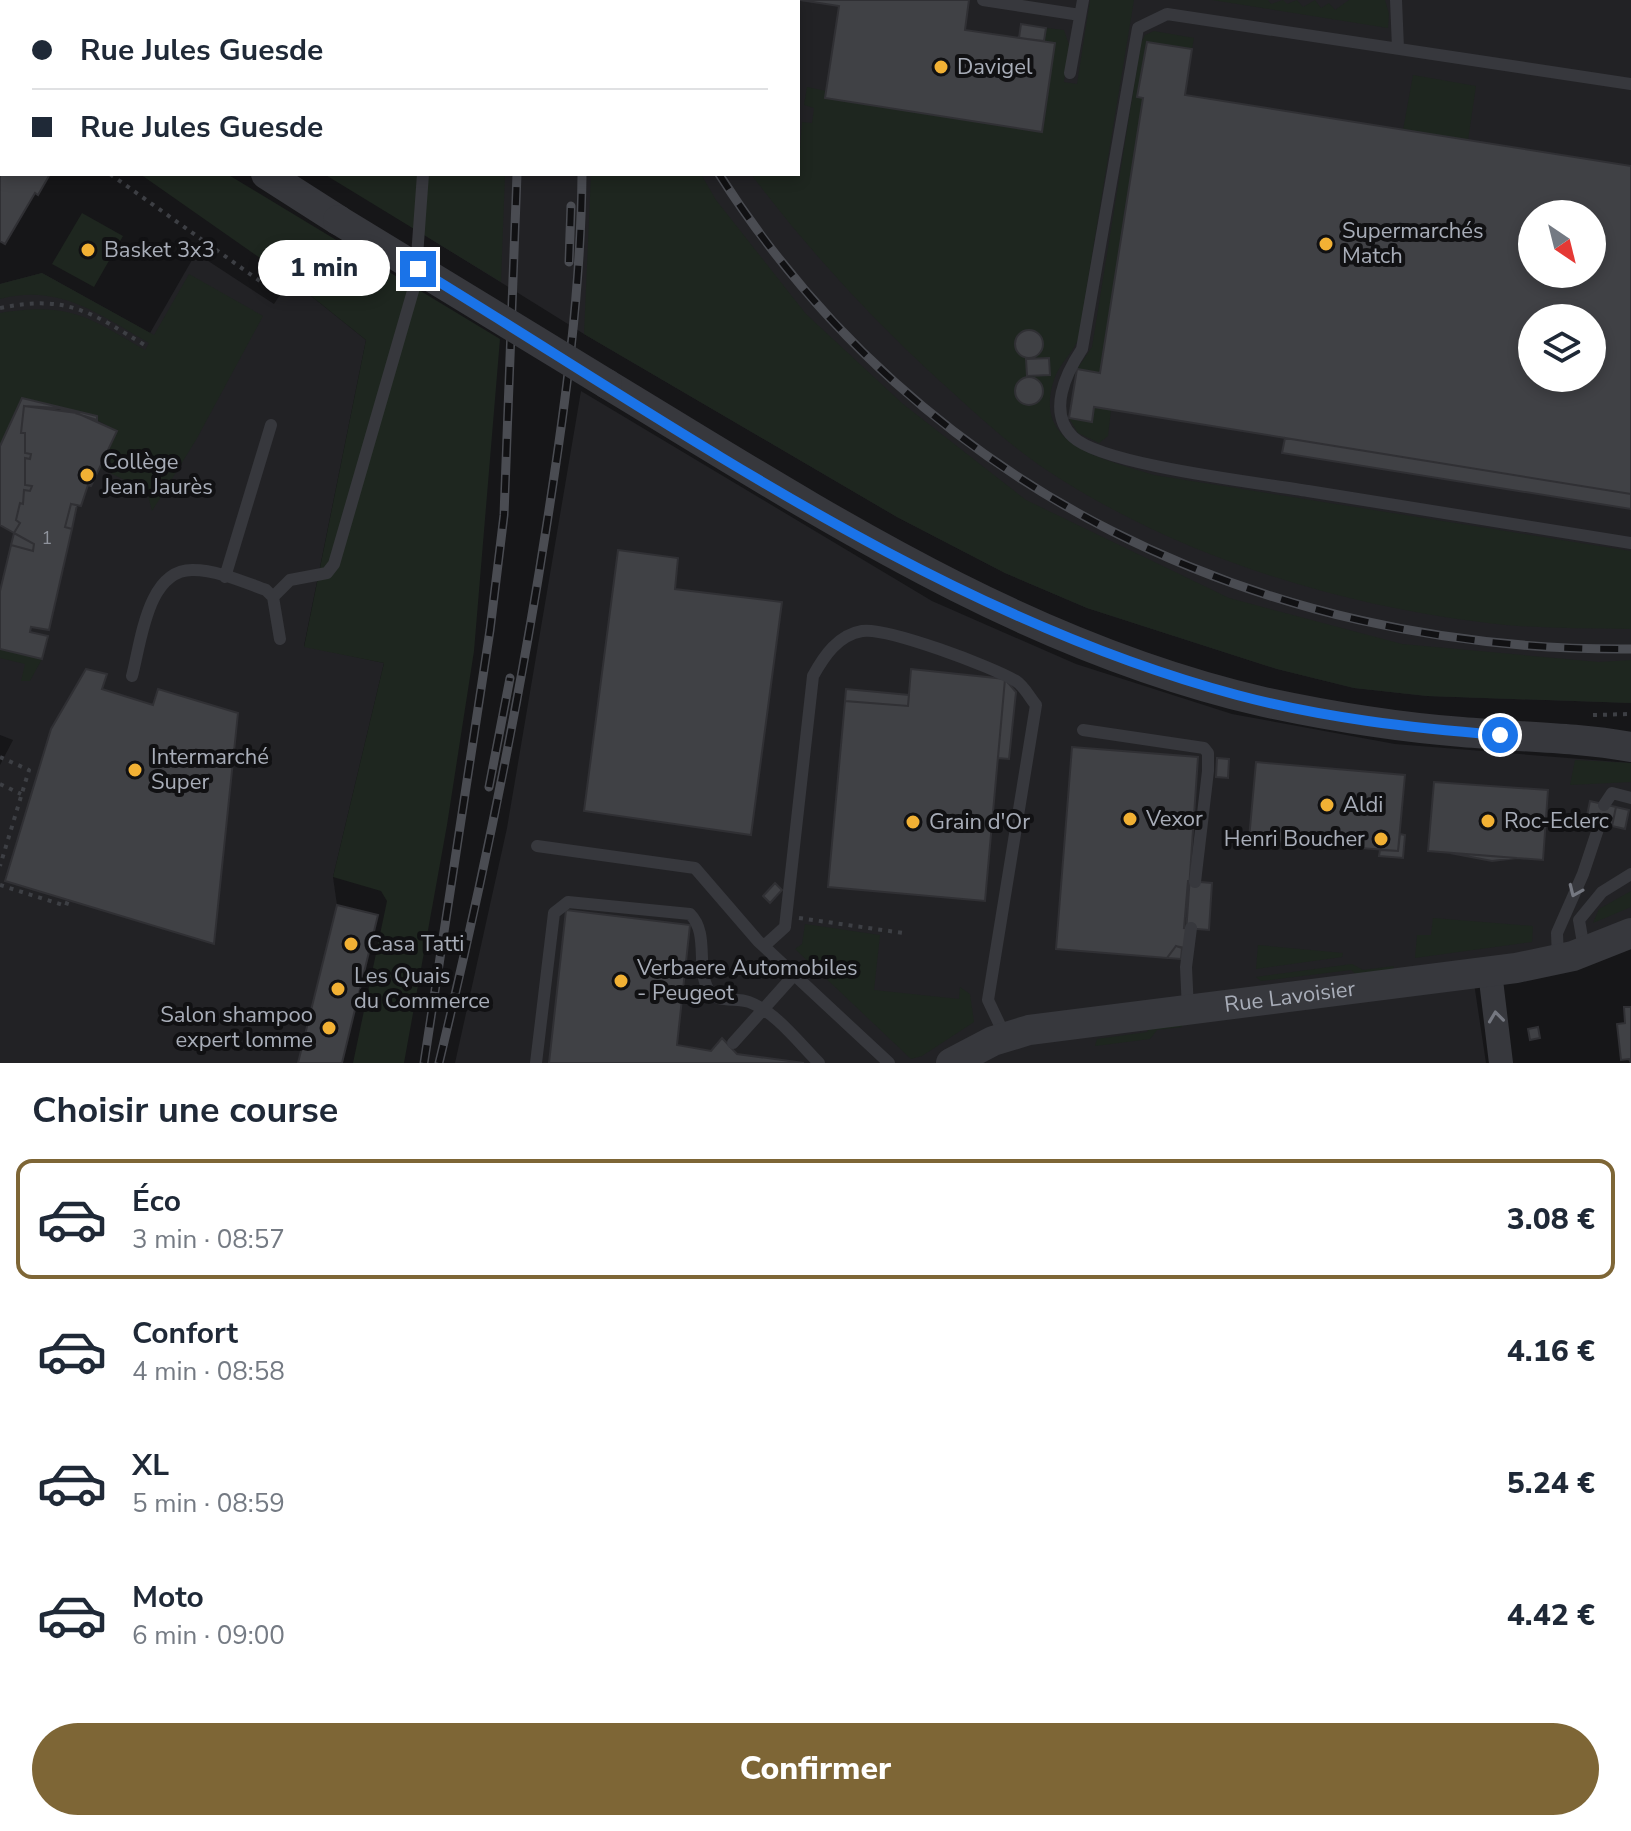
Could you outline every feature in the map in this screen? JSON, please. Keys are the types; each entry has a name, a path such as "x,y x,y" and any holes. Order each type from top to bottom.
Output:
{"street":[{"path":"269,176 919,571 1020,618 1212,688 1366,721 1623,744"},
{"name":"Rue Lavoisier","path":"951,1063 1005,1036 1490,972 1571,956 1631,933"},
{"path":"1490,972 1501,1063"}],"lane":[{"path":"983,0 1080,15"},
{"path":"1070,73 1083,0"},
{"path":"1396,0 1398,48"},
{"path":"1631,84 1167,14 1138,28 1082,349 1066,373 1060,408 1063,424 1083,445 1161,467 1631,543"},
{"path":"273,597 290,580 327,573 334,564 415,284 423,176"},
{"path":"225,577 271,425"},
{"path":"132,676 155,593 167,580 192,569 266,590 273,597 280,639"},
{"path":"764,946 785,927 813,676 824,656 839,641 862,631 894,633 1018,682 1036,705 988,1000 1005,1036"},
{"path":"1083,730 1204,748 1208,753 1195,882"},
{"path":"1604,805 1612,793 1631,798"},
{"path":"1571,956 1557,933 1583,874 1600,823"},
{"path":"537,846 695,868 764,946 889,1063"},
{"path":"1571,956 1579,920 1602,892 1631,874"},
{"path":"536,1063 554,913 568,902 690,914 700,932 704,978 710,994 719,999 747,1001 764,1009 819,1063"},
{"path":"1188,1010 1186,967 1191,928"},
{"path":"733,1043 794,975"}],"path":[{"path":"113,176 264,284"},
{"path":"0,308 33,301 80,307 148,347"},
{"path":"1588,715 1631,714"},
{"path":"0,764 2,757 29,770 0,866"},
{"path":"0,784 21,794"},
{"path":"0,885 66,906 68,900"},
{"path":"786,916 903,933"}],"shaded area":[{"path":"800,0 1631,0 1631,703 1427,696 1354,688 1277,669 1087,608 1005,573 897,517 584,334 368,200 363,176 800,176"},
{"path":"1090,0 1134,0 1078,340 1057,372 1050,401 1053,420 1062,435 1095,455 1154,475 1631,551 1631,629 1499,624 1365,602 1250,569 1141,524 1039,465 965,404 890,334 842,283 753,176 800,176 802,122 812,123 814,108 804,105 807,87 826,91 826,98 1042,132 1055,43 1044,41 1046,28 1064,30 1069,45 1064,82 1077,84"},
{"path":"1212,0 1268,0 1271,4 1283,0 1287,4 1297,0 1303,7 1315,0 1321,8 1329,3 1335,10 1349,0 1385,0 1389,14 1388,28"},
{"path":"1154,31 1194,38 1192,49 1147,42 1138,96 1143,98 1100,373 1077,369 1092,347 1141,43 1145,35"},
{"path":"1413,75 1476,86 1468,140 1403,130"},
{"path":"143,176 230,176 500,339 474,651 447,825 404,1063 353,1063 387,901 381,891 333,877 384,663 304,647 366,340 290,279"},
{"path":"327,176 505,176 501,282"},
{"path":"591,176 702,176 716,200 806,314 903,404 1026,500 1229,598 1402,644 1599,662 1631,660 1631,703 1427,696 1354,688 1277,669 1087,608 1005,573 897,517 584,334"},
{"name":"Basket 3x3","path":"82,213 123,236 94,287 52,264"},
{"path":"196,253 274,304 290,279 366,340 304,646 384,663 333,877 337,905 298,1063 0,1063 0,765 13,740 0,735 0,284 42,273 150,333"},
{"path":"42,273 154,335 189,274 263,316 196,440 152,511 147,491 100,468 117,431 97,420 97,416 23,398 0,446 0,313 44,309 61,311 92,320 145,350 149,343 78,304 41,295 0,299 0,284"},
{"path":"581,391 932,601 1076,664 1232,714 1395,744 1631,763 1631,921 1595,937 1471,963 1486,1063 455,1063 507,828"},
{"path":"1094,407 1111,410 1108,436 1099,443 1078,433 1069,418 1091,422"},
{"path":"0,649 42,659 30,681 21,681 25,664 0,658"},
{"path":"1575,760 1631,763 1631,782 1570,785"},
{"path":"1631,891 1631,907 1593,923 1599,909"},
{"path":"1433,918 1533,926 1532,942 1415,958 1417,935 1431,935"},
{"path":"805,924 880,935 874,990 959,999 960,987 970,994 974,1022 922,1056 911,1059 795,949 802,944"},
{"path":"1258,945 1343,953 1342,957 1256,969"},
{"path":"1352,964 1363,970 1394,966 1392,973 1359,977 1351,970 1261,981 1256,977"},
{"path":"1152,1024 1182,1024 1182,1027 1157,1030 1150,1039 1095,1046 1097,1039 1147,1032"}],"building":[{"name":"Davigel","path":"800,0 969,0 965,30 1055,43 1042,132 825,98 839,6"},
{"path":"1021,24 1046,28 1044,41 1019,38"},
{"name":"Supermarchés Match","path":"1147,42 1192,49 1185,95 1631,166 1631,494 1094,407 1092,422 1069,418 1077,369 1100,373 1143,98 1137,97"},
{"path":"0,176 49,176 38,195 35,193 5,244 0,241"},
{"path":"1029,330 1039,334 1043,344 1039,354 1029,358 1019,354 1015,344 1019,334"},
{"path":"1049,358 1050,375 1027,376 1026,359"},
{"path":"1029,377 1039,381 1043,391 1039,401 1029,405 1019,401 1015,391 1019,381"},
{"path":"22,398 97,416 97,420 59,408 24,406 21,433 25,433 25,453 31,454 30,459 25,458 25,485 32,486 30,491 24,490 23,504 20,503 16,520 20,523 14,533 0,525 0,446"},
{"name":"Collège Jean Jaurès","path":"24,406 77,413 117,431 91,486 88,485 81,506 71,504 65,527 72,529 49,630 31,627 30,632 48,636 42,659 0,649 0,591 11,545 33,551 34,544 14,533 20,523 16,520 20,503 23,504 24,490 30,491 32,486 25,485 25,458 30,459 31,454 25,453 25,433 21,433"},
{"path":"1285,438 1631,494 1631,509 1282,453"},
{"path":"71,504 77,505 72,529 65,527"},
{"path":"14,533 34,544 33,551 11,545"},
{"path":"618,550 678,558 675,589 782,602 751,835 584,811"},
{"name":"Intermarché Super","path":"86,669 107,674 102,689 153,705 158,689 238,713 214,944 5,881 51,729"},
{"name":"Grain d'Or","path":"911,669 1005,679 985,901 828,887 845,701 908,706"},
{"path":"1005,679 1016,692 1009,759 998,758"},
{"path":"846,689 909,695 908,706 845,701"},
{"name":"Vexor","path":"1072,747 1198,757 1185,948 1176,946 1167,958 1056,949"},
{"path":"1217,758 1229,759 1228,778 1216,777"},
{"name":"Aldi","path":"1256,762 1405,775 1398,851 1249,839"},
{"name":"Roc-Eclerc","path":"1434,782 1548,790 1543,860 1428,851"},
{"path":"1590,801 1616,807 1612,826 1586,820"},
{"path":"1616,807 1629,810 1625,829 1612,826"},
{"path":"1400,834 1405,835 1403,858 1379,856 1380,850 1398,851"},
{"path":"1450,853 1517,858 1492,861"},
{"path":"1188,881 1212,883 1209,930 1184,928"},
{"path":"775,883 782,890 770,903 763,896"},
{"name":"Les Quais du Commerce","path":"337,905 378,915 342,1063 298,1063"},
{"name":"Verbaere Automobiles - Peugeot","path":"566,910 690,925 677,1045 711,1051 722,1038 737,1054 804,1063 549,1063"},
{"path":"1176,946 1182,948 1181,959 1167,958"},
{"path":"1624,1007 1631,1007 1631,1063 1629,1059 1621,1060 1617,1024 1625,1023"},
{"path":"1538,1027 1540,1038 1530,1040 1528,1029"}],"railway":[{"path":"424,1063 490,630 504,515 517,176"},
{"path":"439,1063 499,794 536,591 571,349 579,262 582,176"},
{"path":"720,176 801,285 894,382 999,464 1112,531 1233,583 1361,620 1494,642 1631,649"},
{"path":"569,262 571,206"},
{"path":"489,787 510,678"}],"place":[{"name":"Davigel","path":"941,67"},
{"name":"Supermarchés Match","path":"1326,244"},
{"name":"Basket 3x3","path":"88,250"},
{"name":"Collège Jean Jaurès","path":"87,475"},
{"name":"Intermarché Super","path":"135,770"},
{"name":"Aldi","path":"1327,805"},
{"name":"Vexor","path":"1130,819"},
{"name":"Roc-Eclerc","path":"1488,821"},
{"name":"Grain d'Or","path":"913,822"},
{"name":"Henri Boucher","path":"1381,839"},
{"name":"Casa Tatti","path":"351,944"},
{"name":"Verbaere Automobiles - Peugeot","path":"621,981"},
{"name":"Les Quais du Commerce","path":"338,989"},
{"name":"Salon shampoo expert lomme","path":"329,1028"}],"route":[{"path":"418,269 861,538 919,571 1020,618 1212,688 1264,702 1366,721 1500,735"}]}
